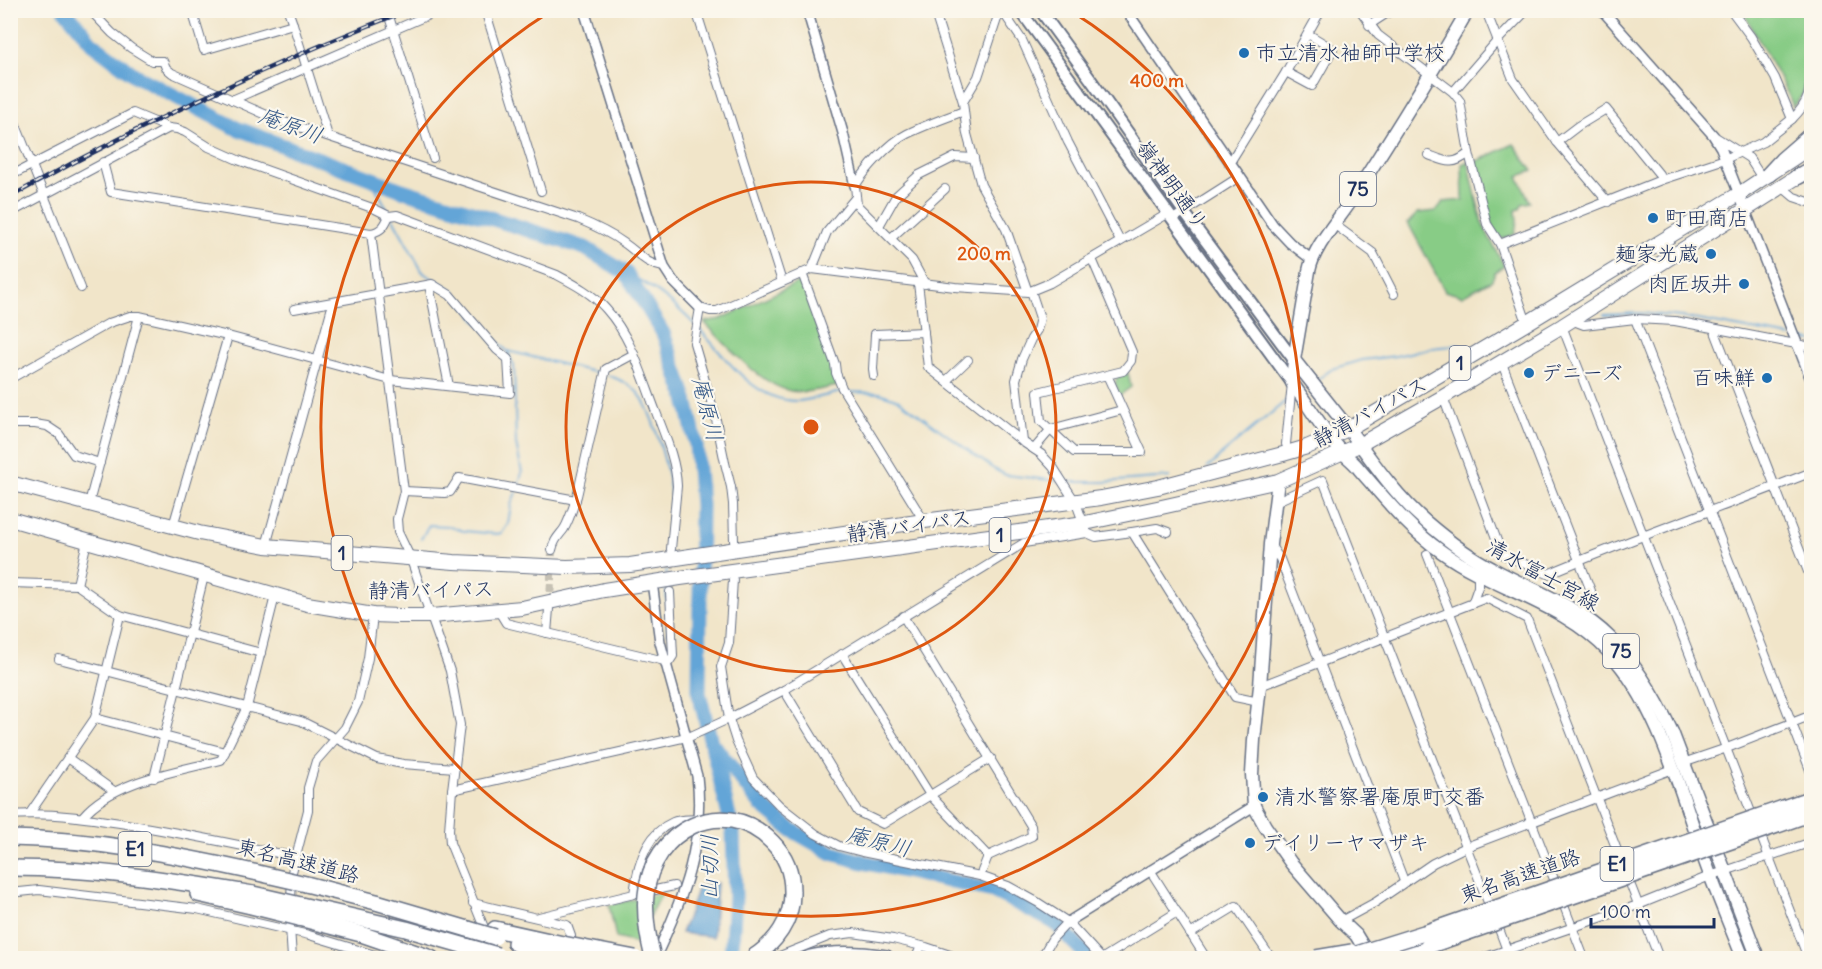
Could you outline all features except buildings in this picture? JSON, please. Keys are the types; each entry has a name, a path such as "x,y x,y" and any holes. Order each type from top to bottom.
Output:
{"highway":[{"path":"1765,176 1812,134"},
{"name":"静清バイパス","path":"10,483 173,526 266,546 410,558 567,567 630,565 676,553 720,552 924,521 1076,503 1158,487 1283,454 1307,447 1348,429 1527,324 1739,194 1812,146"},
{"path":"1797,177 1812,168"},
{"name":"静清バイパス","path":"10,519 275,596 330,609 373,615 431,616 522,608 680,578 1086,528 1158,508 1278,481 1359,445 1566,323 1797,177"},
{"name":"東名高速道路","path":"1390,951 1812,798"},
{"name":"東名高速道路","path":"1344,958 1390,951 1812,813"},
{"path":"654,958 645,910 646,892 654,862 661,850 684,829 698,823 725,819 753,828 765,835 784,858 791,875 792,905 782,930 771,944 752,958"},
{"name":"東名高速道路","path":"10,838 74,842 200,860 376,902 565,954 635,958"},
{"name":"東名高速道路","path":"10,868 96,872 164,879 300,911 406,929 500,957"},
{"path":"300,911 430,958"},
{"path":"1316,958 1390,951"},
{"path":"810,958 846,955 886,958"}],"main road":[{"name":"嶺神明通り","path":"1020,10 1292,383"},
{"name":"嶺神明通り","path":"1040,10 1184,212 1294,360"},
{"name":"75","path":"1292,383 1311,259 1431,74 1468,10"},
{"name":"清水富士宮線","path":"1294,360 1383,476 1426,522 1468,555 1493,570 1558,601 1584,617 1610,638 1639,671 1672,732 1678,766 1710,876 1743,958"},
{"name":"清水富士宮線","path":"1292,383 1330,436 1399,516 1443,553 1478,574 1562,616 1599,642 1624,671 1642,698 1678,766 1726,870 1758,958"},
{"path":"1278,481 1270,544 1252,774 1254,806 1291,863 1356,935 1370,958"}],"street":[{"path":"90,10 112,33 152,62 163,62 172,73 232,100 278,120 578,219 626,244 647,263 664,267"},
{"path":"192,10 204,50 293,24"},
{"path":"288,10 328,136"},
{"path":"387,10 433,158"},
{"path":"232,100 440,10"},
{"path":"485,10 541,191"},
{"path":"584,10 664,267 673,281 700,308 710,311 717,311 812,269 955,287 1029,292 1050,283 1120,241 1184,212 1239,177"},
{"path":"696,10 782,282"},
{"path":"807,10 843,132 857,205 912,260 922,283 928,367 1053,466 1076,503 1086,528 1096,537 1157,528 1168,532"},
{"path":"934,10 963,102 967,134 981,185 1006,230 1040,318 1037,330 1022,358 1016,380 1023,442"},
{"path":"1126,10 1273,225 1290,243 1311,259"},
{"path":"1230,164 1321,10"},
{"path":"1360,10 1378,35 1431,74 1453,92 1460,101 1469,153 1487,224 1500,244 1527,324"},
{"path":"1369,25 1392,10"},
{"path":"1483,10 1488,16 1513,80 1557,142 1608,202"},
{"path":"1453,92 1527,10"},
{"path":"1602,10 1713,135 1725,159 1812,382"},
{"path":"1731,10 1751,37 1775,78 1792,119"},
{"path":"963,102 978,77 997,19 1004,11 1022,40 1068,142 1120,241"},
{"path":"1286,72 1312,86 1333,49 1308,34"},
{"path":"1500,244 1661,180 1725,159 1763,142 1803,109 1807,101 1812,61"},
{"path":"1557,142 1606,109 1659,174 1661,180"},
{"path":"10,110 81,288"},
{"path":"855,186 861,176 906,134 964,111"},
{"path":"10,176 133,112 184,132 209,147 238,160 389,216 397,216 487,248 557,275 574,284 604,307 627,337 634,354 671,453 676,477 676,553"},
{"path":"10,213 169,128"},
{"path":"1713,135 1749,158 1765,176"},
{"path":"1429,156 1449,163 1459,161 1469,153"},
{"path":"879,226 896,196 919,175 956,157 974,158"},
{"path":"103,162 111,192 371,233 378,232 389,216"},
{"path":"1781,186 1794,196 1812,203"},
{"path":"891,238 945,189"},
{"path":"812,269 827,232 856,196"},
{"path":"1335,225 1373,253 1394,294"},
{"path":"371,233 404,491 397,519 398,532 410,558 450,671 460,725 452,790 450,843 491,945 500,957"},
{"path":"1092,259 1132,352 1131,361 1123,371 1038,392 1041,420 1074,453 1142,452 1107,375"},
{"path":"802,273 842,388 924,521"},
{"path":"10,379 109,324 130,316 139,316 228,336 390,380 510,393 508,359 497,350 450,295 432,284 294,309"},
{"path":"429,285 449,386"},
{"path":"266,546 333,303"},
{"path":"700,308 694,343 715,415 732,487 734,541"},
{"path":"89,503 139,316"},
{"path":"1635,319 1812,775"},
{"path":"1808,958 1644,535 1566,323 1584,325 1635,319 1675,321 1812,347"},
{"path":"1714,329 1812,582"},
{"path":"874,376 875,334 924,332"},
{"path":"173,526 228,336"},
{"path":"552,550 554,541 564,529 576,500 606,369 634,354"},
{"path":"946,381 968,360"},
{"path":"1502,361 1591,591 1584,617"},
{"path":"1286,444 1292,383"},
{"path":"1443,397 1502,554 1548,574 1812,472"},
{"path":"1034,449 1051,429 1122,410"},
{"path":"10,424 35,423 47,426 58,434 74,454 100,463"},
{"path":"404,491 450,492 459,478 576,500"},
{"path":"1275,502 1323,480 1510,958"},
{"path":"452,790 689,736 727,720 784,690 1024,543 1086,528"},
{"path":"1132,532 1235,697 1258,702"},
{"path":"77,585 87,541"},
{"path":"1270,544 1280,559 1404,881"},
{"path":"1427,554 1584,958"},
{"path":"1472,604 1478,587 1478,574"},
{"path":"154,778 204,576"},
{"path":"733,580 729,643 721,667 727,720 753,778 780,806 816,834 839,846 980,876 1008,886 1037,902 1067,924 1102,958 1177,912"},
{"path":"651,582 660,642 689,736 700,799 689,873 682,898 654,958"},
{"path":"10,583 77,585 120,615 261,653"},
{"path":"498,610 507,623 666,662 673,656 670,592"},
{"path":"83,816 91,806 114,792 154,778 221,760 247,707 275,596"},
{"path":"1260,686 1486,598 1527,619 1659,958"},
{"path":"547,633 549,609"},
{"path":"30,813 95,718 120,615"},
{"path":"292,958 290,931 292,872 308,810 308,788 316,761 348,723 358,702 368,658 373,615"},
{"path":"903,616 1031,826 1032,836 988,856 980,876"},
{"path":"842,654 930,795 988,856"},
{"path":"59,659 301,721 376,759 403,764 455,768"},
{"path":"784,690 858,812 883,824 991,758"},
{"path":"1341,921 1376,902 1433,863 1466,847 1812,715"},
{"path":"95,718 225,752"},
{"path":"68,758 114,792"},
{"path":"1041,958 1052,939 1067,924 1254,806"},
{"path":"10,815 30,813 83,816 194,835 296,857"},
{"path":"634,894 636,875 641,860 649,844 661,829 675,821 698,819"},
{"path":"1483,958 1638,905 1768,855 1812,842"},
{"path":"1150,870 1206,958"},
{"path":"539,917 674,886"},
{"path":"10,893 39,890 197,909 290,931 385,958"},
{"path":"473,903 567,925 571,936 565,954"},
{"path":"1190,934 1236,906 1269,955 1274,958"},
{"path":"775,958 830,936 853,933 870,934 921,946 959,958"},
{"path":"916,958 921,946"}],"green space":[{"path":"1743,11 1809,11 1803,94 1793,107 1789,96"},
{"path":"1514,144 1533,171 1518,176 1530,202 1522,204 1520,209 1516,210 1515,234 1501,239 1491,225 1475,162"},
{"path":"1468,161 1482,223 1504,266 1495,272 1492,280 1462,296 1445,291 1408,223 1418,213 1436,211 1443,202 1463,200 1462,164"},
{"path":"801,281 837,386 802,392 791,391 767,381 744,362 704,322 721,319"},
{"path":"1128,373 1131,387 1120,395 1115,384 1117,377"},
{"path":"662,893 651,912 639,944 616,938 609,905"}],"water":[{"path":"717,883 713,937 681,933 698,887"}],"waterway":[{"name":"庵原川","path":"65,10 92,43 136,76 236,128 402,190 585,248 626,273 663,333 686,399 696,445 701,505 699,693 733,832 735,897 731,958"},
{"path":"370,178 389,212"},
{"path":"392,217 422,271 453,290 479,324"},
{"path":"626,273 663,296 695,325"},
{"path":"1604,315 1640,313 1682,317 1791,337"},
{"path":"483,328 507,351 514,366 516,444 522,473 518,486"},
{"path":"699,329 742,376 767,394 797,401 842,392"},
{"path":"1800,339 1812,341"},
{"path":"1317,380 1332,369 1362,360 1460,345"},
{"path":"508,351 602,374"},
{"path":"607,375 624,382 639,394 655,429 670,489 671,514 667,555"},
{"path":"848,392 879,393 899,400 994,469 1006,475 1059,481"},
{"path":"1207,467 1287,400"},
{"path":"1065,482 1104,482 1170,477"},
{"path":"421,539 429,525 447,526 464,531 502,533 508,524 516,492"},
{"path":"666,576 667,564"},
{"path":"666,585 668,633"},
{"name":"庵原川","path":"716,748 761,805 790,829 832,853 993,891 1054,922 1089,958"}],"tunnel":[{"path":"550,604 552,550"},
{"path":"670,592 671,556"}],"railway":[{"path":"10,197 107,145 206,97 357,30 408,10"}],"place":[{"name":"市立清水袖師中学校","path":"1244,53"},
{"name":"町田商店","path":"1653,218"},
{"name":"麺家光蔵","path":"1711,254"},
{"name":"肉匠坂井","path":"1744,284"},
{"name":"デニーズ","path":"1529,373"},
{"name":"百味鮮","path":"1767,378"},
{"name":"清水警察署庵原町交番","path":"1263,797"},
{"name":"デイリーヤマザキ","path":"1250,843"}],"water label":[{"name":"山切川","path":"709,867"}]}
